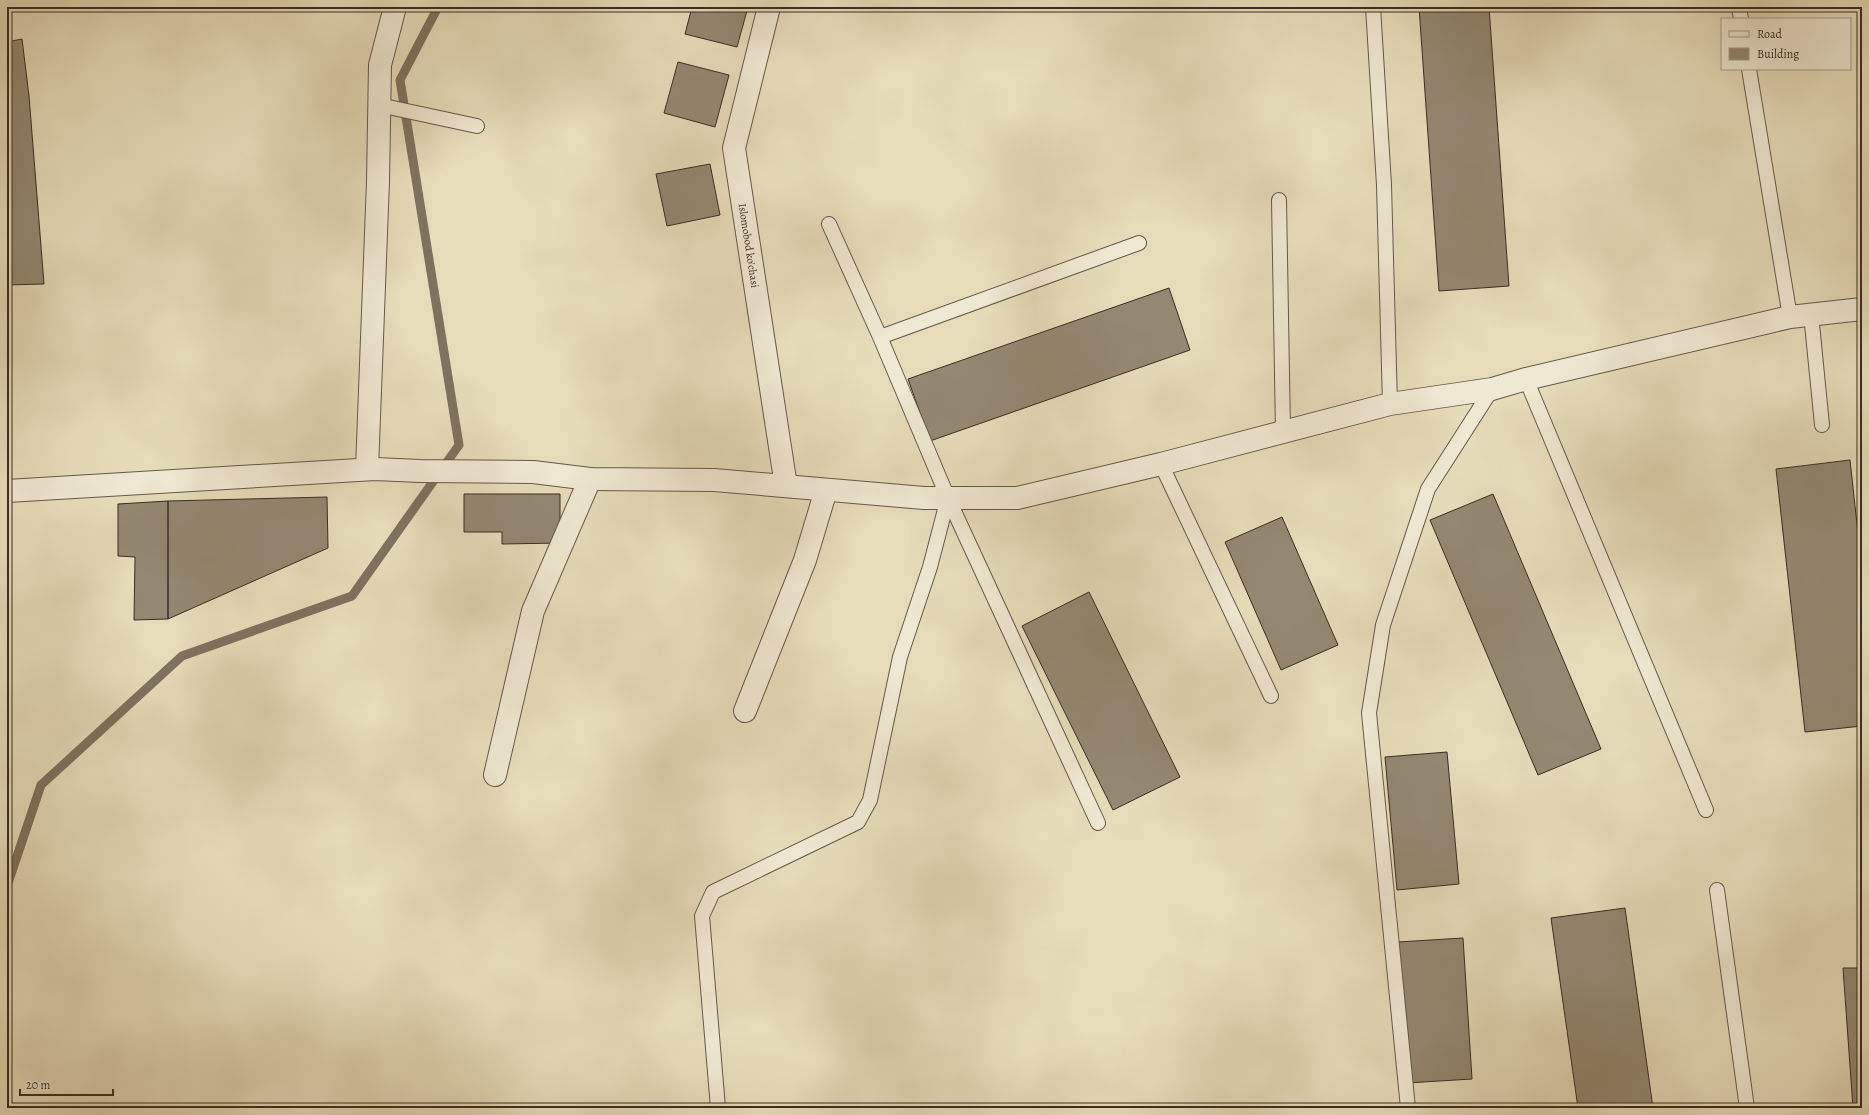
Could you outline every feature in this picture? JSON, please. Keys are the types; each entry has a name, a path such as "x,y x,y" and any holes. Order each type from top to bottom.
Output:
{"street":[{"path":"375,469 386,106 380,64 395,7"},
{"name":"Islomobod ko'chasi","path":"769,7 734,148 786,486"},
{"path":"7,491 375,469 533,472 590,479 714,480 924,498 1017,498 1160,464 1390,404 1492,389 1526,379 1801,316 1862,309"},
{"path":"495,775 533,611 590,479"},
{"path":"745,711 805,560 826,490"}],"lane":[{"path":"1373,7 1384,186 1390,404"},
{"path":"1739,7 1741,18"},
{"path":"1749,70 1801,316 1822,425"},
{"path":"386,106 477,126"},
{"path":"1279,200 1283,432"},
{"path":"829,224 880,337 948,498 1098,823"},
{"path":"880,337 1139,243"},
{"path":"1526,379 1706,810"},
{"path":"1408,1108 1369,713 1383,625 1428,489 1492,389"},
{"path":"1160,464 1270,696"},
{"path":"718,1108 702,916 714,892 858,822 870,800 900,657 930,567 948,498"},
{"path":"1716,890 1747,1108"}],"building":[{"path":"692,7 748,7 737,47 685,34"},
{"path":"1419,7 1489,7 1509,286 1439,291"},
{"path":"22,39 29,96 44,284 7,285 7,42"},
{"path":"678,62 729,75 715,127 664,113"},
{"path":"710,164 720,215 667,226 656,174"},
{"path":"1169,288 1190,350 930,441 908,379"},
{"path":"1850,460 1862,570 1862,726 1805,732 1776,469"},
{"path":"464,494 560,494 560,543 502,544 502,532 464,532"},
{"path":"1493,494 1601,749 1538,775 1430,520"},
{"path":"327,497 328,548 168,619 168,501"},
{"path":"168,501 168,619 134,620 135,557 118,556 118,504"},
{"path":"1282,517 1338,645 1281,670 1225,542"},
{"path":"1089,592 1180,777 1113,810 1022,626"},
{"path":"1447,752 1459,884 1397,890 1385,757"},
{"path":"1625,908 1653,1108 1578,1108 1551,918"},
{"path":"1463,938 1472,1079 1407,1083 1398,942"},
{"path":"1843,968 1862,968 1862,1108 1853,1108"}],"waterway":[{"path":"7,886 41,785 182,656 352,596 459,445 400,80 438,7"}]}
